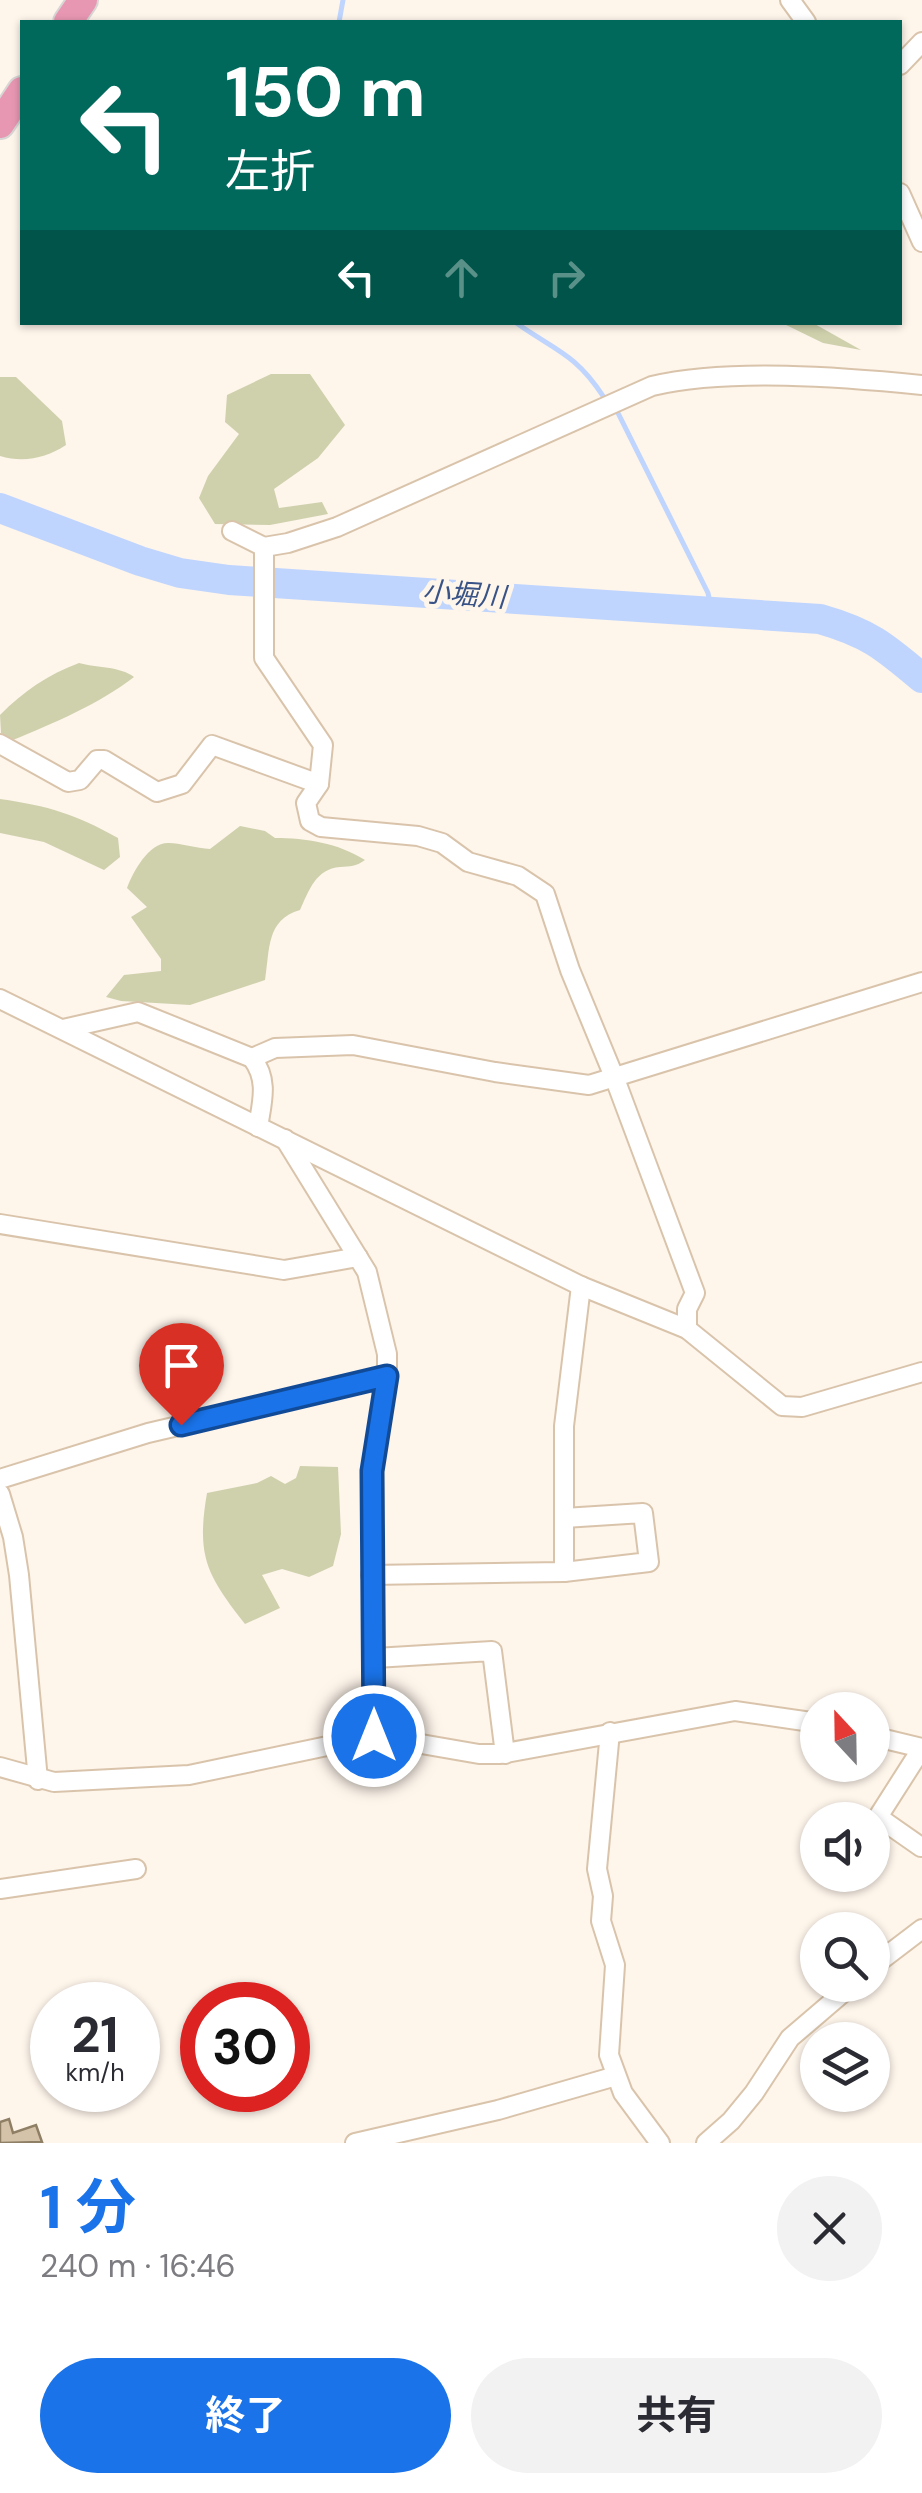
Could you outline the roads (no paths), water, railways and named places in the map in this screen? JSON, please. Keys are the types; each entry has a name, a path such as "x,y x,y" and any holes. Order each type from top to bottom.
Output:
{"main road":[{"path":"0,124 20,94"}],"street":[{"path":"902,63 922,42"},
{"path":"902,197 922,242"},
{"path":"232,531 264,547 288,543 337,526 652,386 681,380 748,377 922,385"},
{"path":"264,547 264,658 323,745 318,784 306,803 310,821 320,826 418,836 442,843 468,862 518,876 545,894 570,970 695,1293 688,1309 687,1329"},
{"path":"0,744 68,782 80,780 97,760 104,760 157,792 182,784 212,745 318,784"},
{"path":"252,1058 276,1048 353,1045 589,1085 922,982"},
{"path":"0,999 581,1286 687,1329 770,1399 791,1409 922,1372"},
{"path":"63,1030 138,1012 252,1058 259,1067 265,1091 258,1127"},
{"path":"284,1137 367,1272 384,1329 387,1376 372,1471 374,1736"},
{"path":"0,1224 284,1270 358,1257"},
{"path":"564,1572 564,1426 581,1286"},
{"path":"0,1480 148,1433 387,1376"},
{"path":"0,1494 38,1780"},
{"path":"371,1575 564,1572 649,1562 643,1513 564,1518"},
{"path":"375,1658 492,1652 504,1754"},
{"path":"0,1767 54,1782 189,1775 374,1736 480,1754 504,1754 735,1711 800,1720"},
{"path":"610,1732 597,1869 603,1896 602,1921 616,1965 608,2055 623,2092 660,2143"},
{"path":"890,1740 922,1748 878,1817 918,1838"},
{"path":"0,1889 136,1869"},
{"path":"890,1953 922,1928"},
{"path":"706,2143 742,2107 790,2038 832,2002"},
{"path":"355,2143 498,2110 616,2076"}],"waterway":[{"path":"339,20 343,0"},
{"path":"520,325 573,361 603,396"},
{"path":"618,413 708,593 712,613"},
{"name":"小堀川","path":"0,508 140,561 180,573 229,580 820,619 875,642 922,678"}]}
